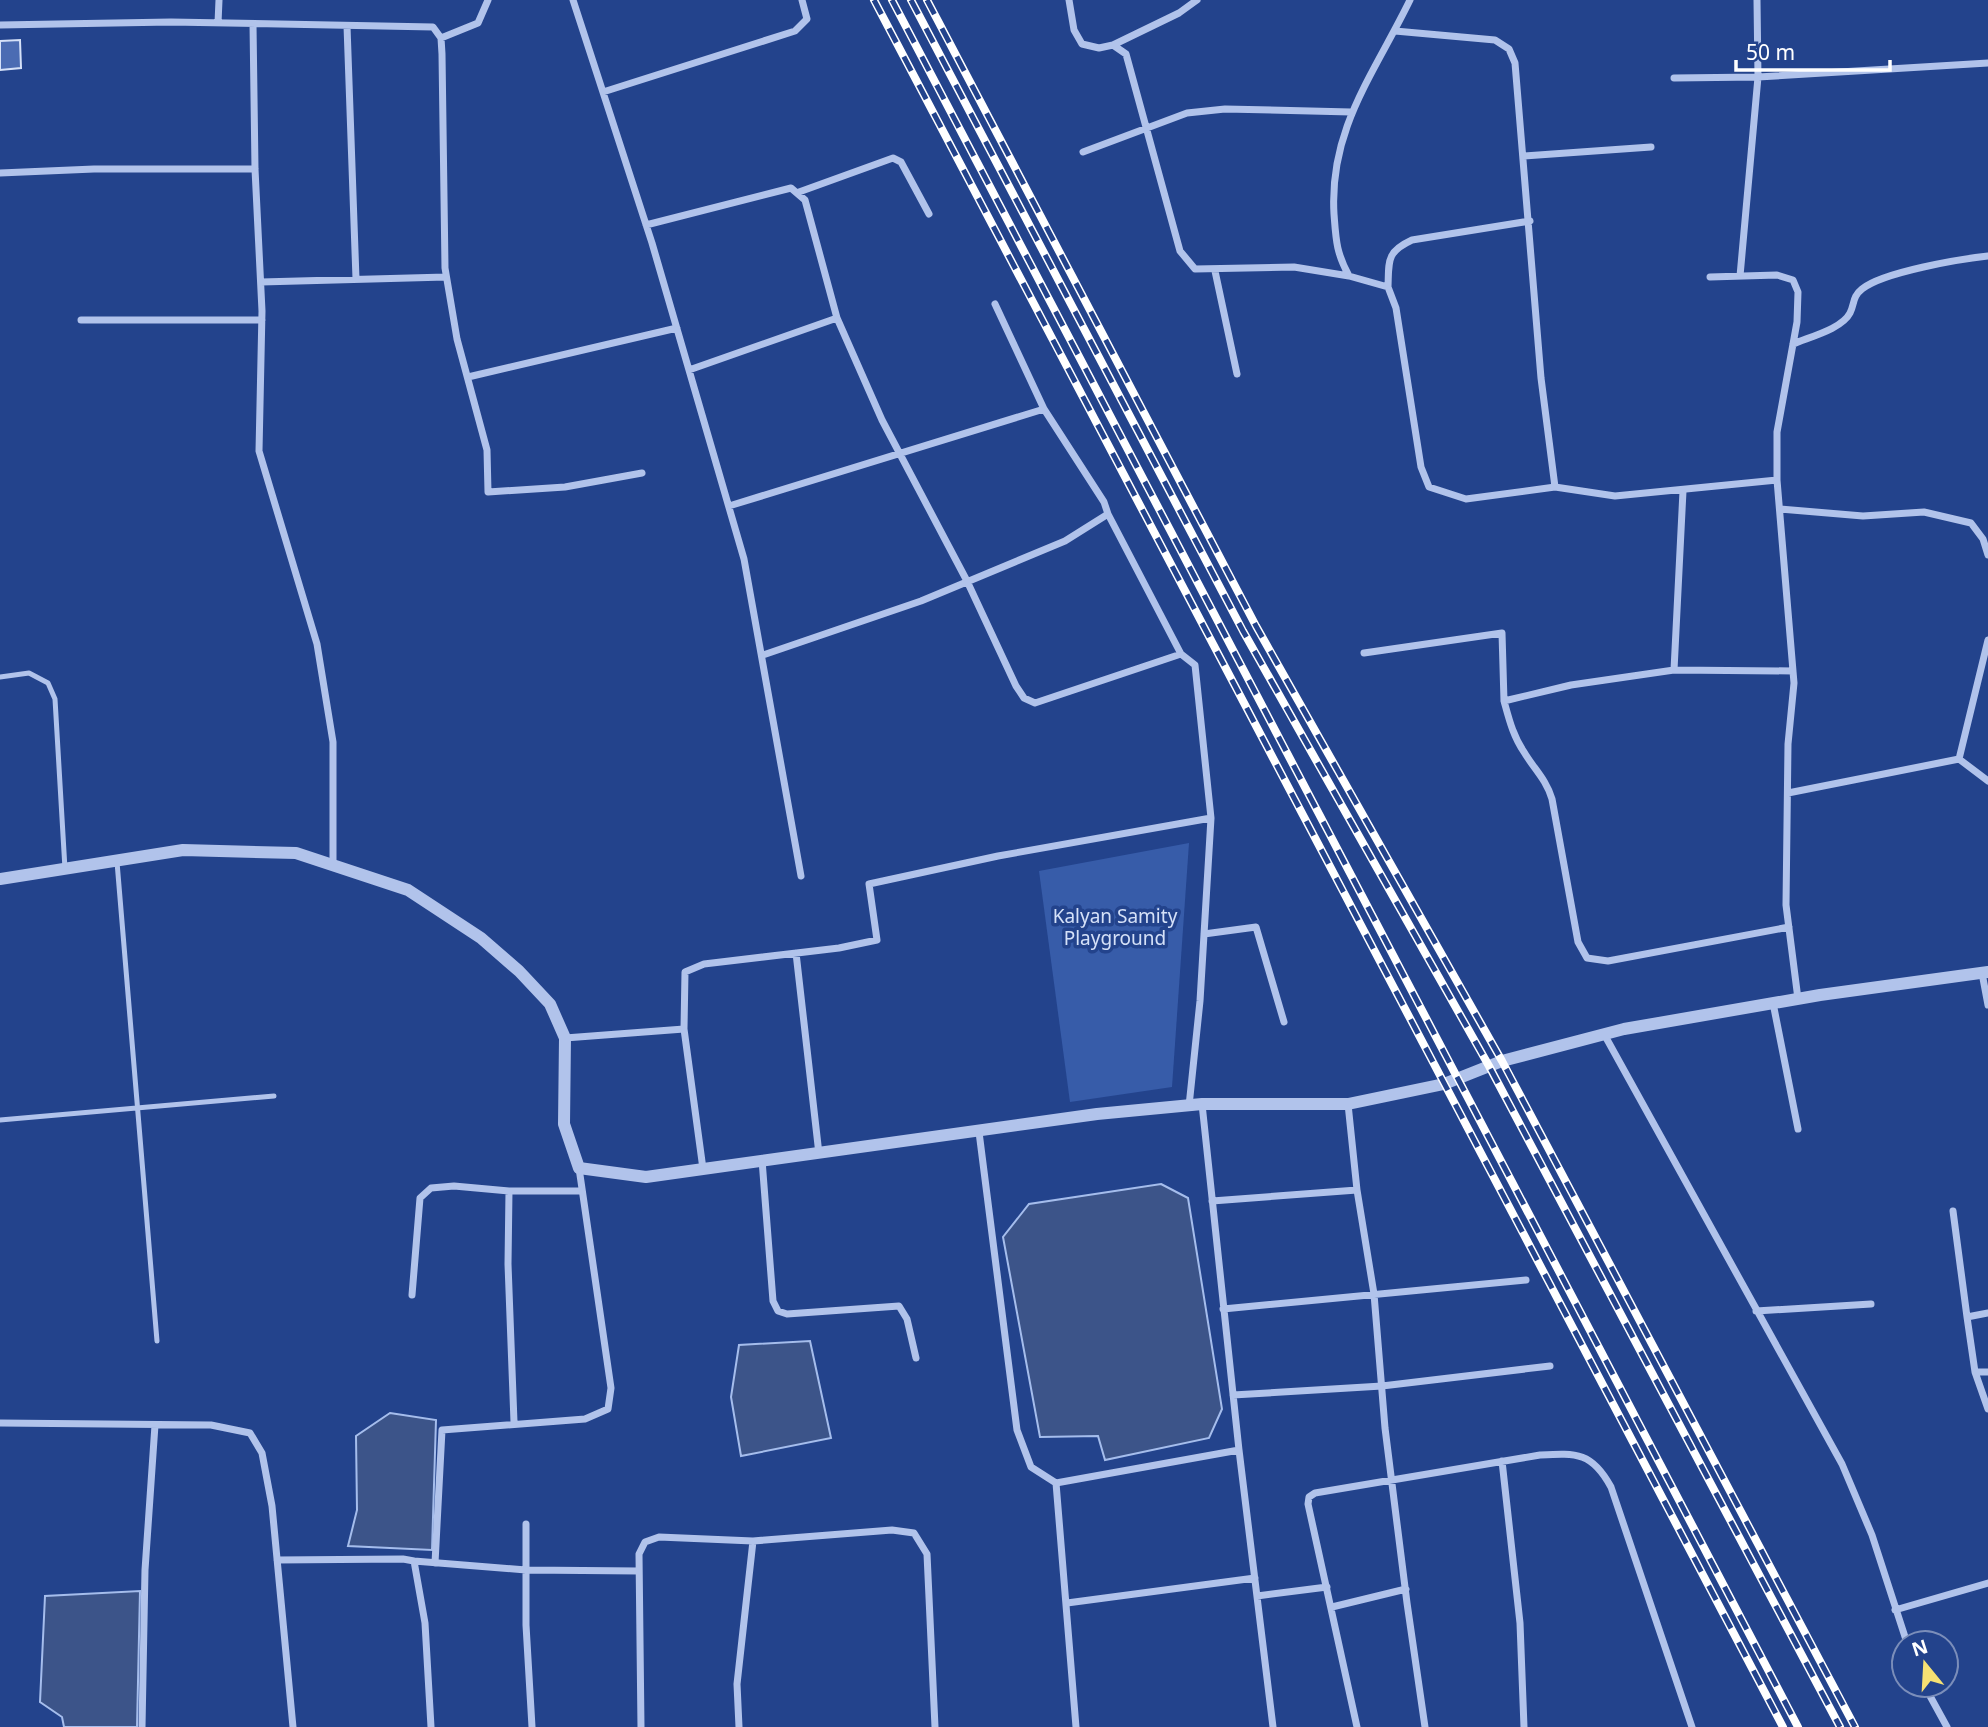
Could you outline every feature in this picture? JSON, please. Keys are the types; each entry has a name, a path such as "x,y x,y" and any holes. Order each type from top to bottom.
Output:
{"street":[{"path":"218,23 219,0"},
{"path":"441,38 478,23 488,0"},
{"path":"573,0 646,225 744,559 763,654 800,876"},
{"path":"603,92 795,31 807,19 802,0"},
{"path":"1069,0 1074,30 1082,44 1099,48 1112,45 1169,18 1197,0"},
{"path":"1349,276 1336,253 1333,192 1336,153 1351,112 1410,0"},
{"path":"1740,276 1758,78 1757,0"},
{"path":"0,25 218,23 433,27 441,38 446,277 487,450 488,492 565,487 642,472"},
{"path":"253,24 255,169 262,320 259,451 317,644 333,742 333,865"},
{"path":"347,26 356,279"},
{"path":"1395,31 1495,40 1509,49 1515,63 1541,378 1555,487"},
{"path":"1112,45 1126,54 1148,125 1180,251 1195,269 1215,271 1252,266 1294,267 1388,286"},
{"path":"1674,78 1758,78 1988,63"},
{"path":"1083,152 1148,125 1187,113 1225,109 1351,112"},
{"path":"1524,156 1651,147"},
{"path":"799,192 893,158 901,162 929,214"},
{"path":"0,173 94,169 255,169"},
{"path":"646,225 792,188 799,192 805,200 837,318 899,454 967,581 1024,698 1035,703 1181,654"},
{"path":"1530,221 1405,243 1389,258 1388,286 1395,308 1422,467 1429,487 1466,499 1555,487 1615,496 1777,480"},
{"path":"1793,344 1840,323 1850,314 1854,297 1864,287 1924,267 1988,257"},
{"path":"1215,271 1237,374"},
{"path":"1710,277 1777,275 1793,280 1798,292 1793,344 1777,432 1777,480 1793,671 1786,905 1798,999"},
{"path":"261,282 446,277"},
{"path":"995,304 1044,409 1104,502 1181,654 1195,665 1211,818 1195,1105 1212,1201 1273,1727"},
{"path":"690,370 837,318"},
{"path":"81,320 262,320"},
{"path":"468,377 677,328"},
{"path":"729,506 1044,409"},
{"path":"1674,670 1683,491"},
{"path":"1780,509 1863,516 1924,512 1971,523 1983,539 1988,555"},
{"path":"763,654 921,601 1065,541 1108,514"},
{"path":"1364,653 1502,633 1504,701 1516,738 1546,780 1577,942 1587,958 1608,961 1789,927"},
{"path":"1959,759 1988,640"},
{"path":"1504,701 1571,685 1674,670 1793,671"},
{"path":"1788,793 1959,759 1988,781"},
{"path":"703,1169 684,1029 685,972 704,964 877,940 869,884 998,856 1211,818"},
{"path":"0,879 65,871 183,850 296,853 408,890 456,919 519,971 550,1004 565,1038 564,1124 579,1168 611,1388 608,1409 585,1419 514,1422 442,1430 435,1563"},
{"path":"1204,933 1255,927 1284,1022"},
{"path":"796,953 818,1154"},
{"path":"579,1168 646,1177 1097,1114 1195,1105 1348,1104 1444,1084 1503,1061 1603,1034 1773,1003 1985,972 1988,1005"},
{"path":"1773,1003 1798,1129"},
{"path":"565,1038 684,1029"},
{"path":"1603,1034 1842,1464 1872,1535 1902,1629"},
{"path":"1348,1104 1357,1190 1374,1294 1382,1386 1425,1727"},
{"path":"979,1132 1017,1430 1031,1467 1056,1483 1239,1450"},
{"path":"762,1160 773,1301 778,1311 787,1314 899,1306 907,1319 916,1358"},
{"path":"412,1295 420,1198 431,1188 454,1186 509,1191 582,1191"},
{"path":"1212,1201 1357,1190"},
{"path":"509,1191 508,1264 514,1422"},
{"path":"1953,1211 1975,1373 1988,1409"},
{"path":"1223,1309 1527,1280"},
{"path":"1756,1311 1871,1304"},
{"path":"1967,1317 1988,1313"},
{"path":"1233,1395 1382,1386 1550,1366"},
{"path":"1975,1373 1988,1371"},
{"path":"0,1423 211,1425 250,1433 262,1453 277,1560 293,1727"},
{"path":"142,1727 145,1570 155,1425"},
{"path":"1357,1727 1308,1504 1309,1497 1315,1493 1502,1461 1563,1454 1584,1456 1601,1468 1611,1487 1692,1727"},
{"path":"1502,1461 1520,1623 1524,1727"},
{"path":"1056,1483 1076,1727"},
{"path":"526,1524 532,1727"},
{"path":"641,1727 639,1554 645,1542 659,1537 753,1541 892,1530 914,1533 921,1540 927,1554 935,1727"},
{"path":"739,1727 737,1684 753,1541"},
{"path":"277,1560 403,1559 526,1570 639,1571"},
{"path":"414,1561 425,1623 431,1727"},
{"path":"1067,1603 1255,1578"},
{"path":"1895,1609 1988,1583"},
{"path":"1257,1595 1327,1587"},
{"path":"1332,1607 1406,1589"},
{"path":"1932,1699 1947,1727"}],"lane":[{"path":"0,677 29,673 48,683 55,699 65,871"},
{"path":"117,862 158,1341"},
{"path":"0,1120 274,1096"}],"green space":[{"name":"Kalyan Samity Playground","path":"1189,843 1172,1087 1070,1102 1039,871"}],"shaded area":[{"path":"1161,1184 1188,1198 1222,1409 1209,1438 1105,1460 1098,1436 1040,1437 1003,1237 1029,1204"},
{"path":"810,1341 831,1438 741,1456 731,1397 739,1345"},
{"path":"390,1413 436,1420 432,1550 348,1546 357,1510 356,1436"},
{"path":"140,1591 137,1727 64,1727 62,1717 40,1702 45,1596"}],"building":[{"path":"20,40 21,68 0,70 0,41"}],"railway":[{"path":"874,0 1783,1727"},
{"path":"892,0 1798,1727"},
{"path":"911,0 1243,631 1489,1066 1840,1727"},
{"path":"927,0 1256,626 1502,1061 1855,1727"}]}
